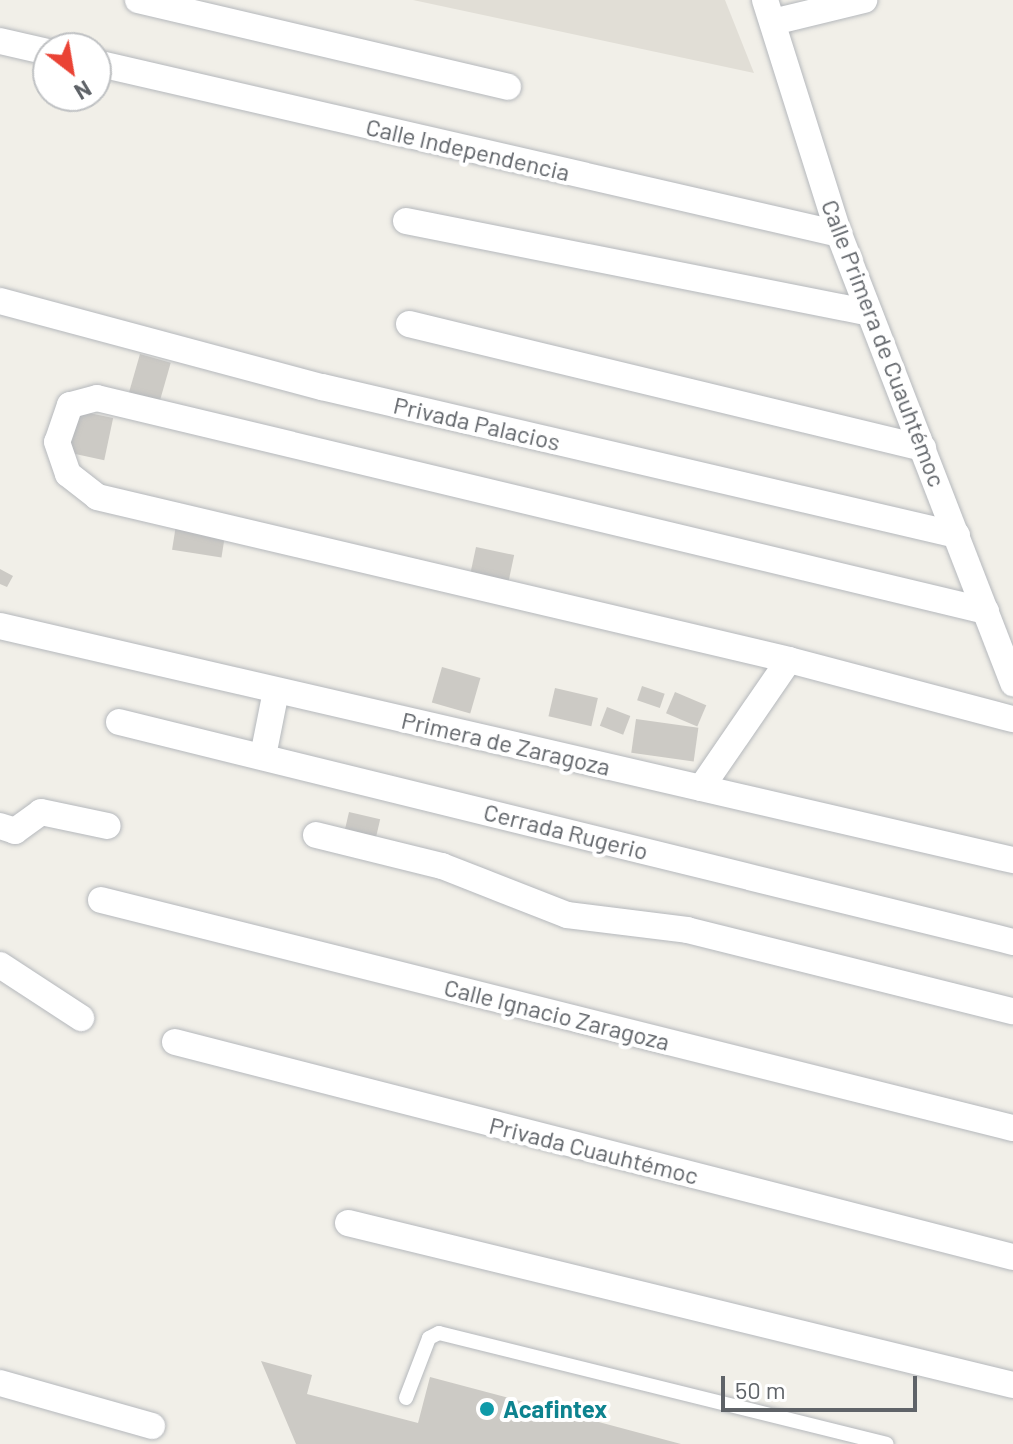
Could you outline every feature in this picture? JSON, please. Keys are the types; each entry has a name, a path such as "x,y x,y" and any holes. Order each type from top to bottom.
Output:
{"street":[{"path":"138,0 508,87"},
{"path":"769,11 864,0"},
{"name":"Calle Primera de Cuauhtémoc","path":"769,11 839,234 1013,683"},
{"path":"0,41 32,48"},
{"name":"Calle Independencia","path":"112,67 839,234"},
{"path":"406,221 869,313"},
{"name":"Privada Palacios","path":"0,301 322,387 957,535"},
{"path":"409,324 923,448"},
{"path":"986,611 97,398 70,405 57,442 68,474 97,497 789,660 1013,719"},
{"name":"Primera de Zaragoza","path":"0,626 1013,860"},
{"path":"701,788 789,660"},
{"path":"263,756 276,691"},
{"name":"Cerrada Rugerio","path":"119,722 1013,942"},
{"path":"7,828 41,812 108,826"},
{"path":"316,835 442,866 567,915 687,930 1013,1011"},
{"name":"Calle Ignacio Zaragoza","path":"101,900 1013,1128"},
{"path":"0,965 81,1018"},
{"name":"Privada Cuauhtémoc","path":"175,1042 1013,1257"},
{"path":"348,1223 1013,1385"},
{"path":"0,1383 152,1426"}],"lane":[{"path":"406,1398 429,1338 439,1333 886,1444"}],"shaded area":[{"path":"413,0 725,0 754,73"}],"building":[{"path":"140,354 171,363 159,402 129,393"},
{"path":"75,410 113,418 104,460 66,452"},
{"path":"176,525 225,533 221,558 172,550"},
{"path":"476,547 514,555 507,586 469,578"},
{"path":"0,569 13,576 7,587 0,584"},
{"path":"442,667 480,678 470,714 432,703"},
{"path":"642,686 665,694 660,708 637,700"},
{"path":"555,688 598,698 591,726 548,716"},
{"path":"675,692 706,705 697,726 666,713"},
{"path":"607,707 630,716 623,735 600,726"},
{"path":"636,719 698,728 694,761 631,753"},
{"path":"349,812 380,819 375,844 343,836"},
{"name":"Acafintex","path":"261,1361 312,1375 307,1394 418,1423 430,1377 681,1444 296,1444"}],"place":[{"name":"Acafintex","path":"487,1409"}]}
